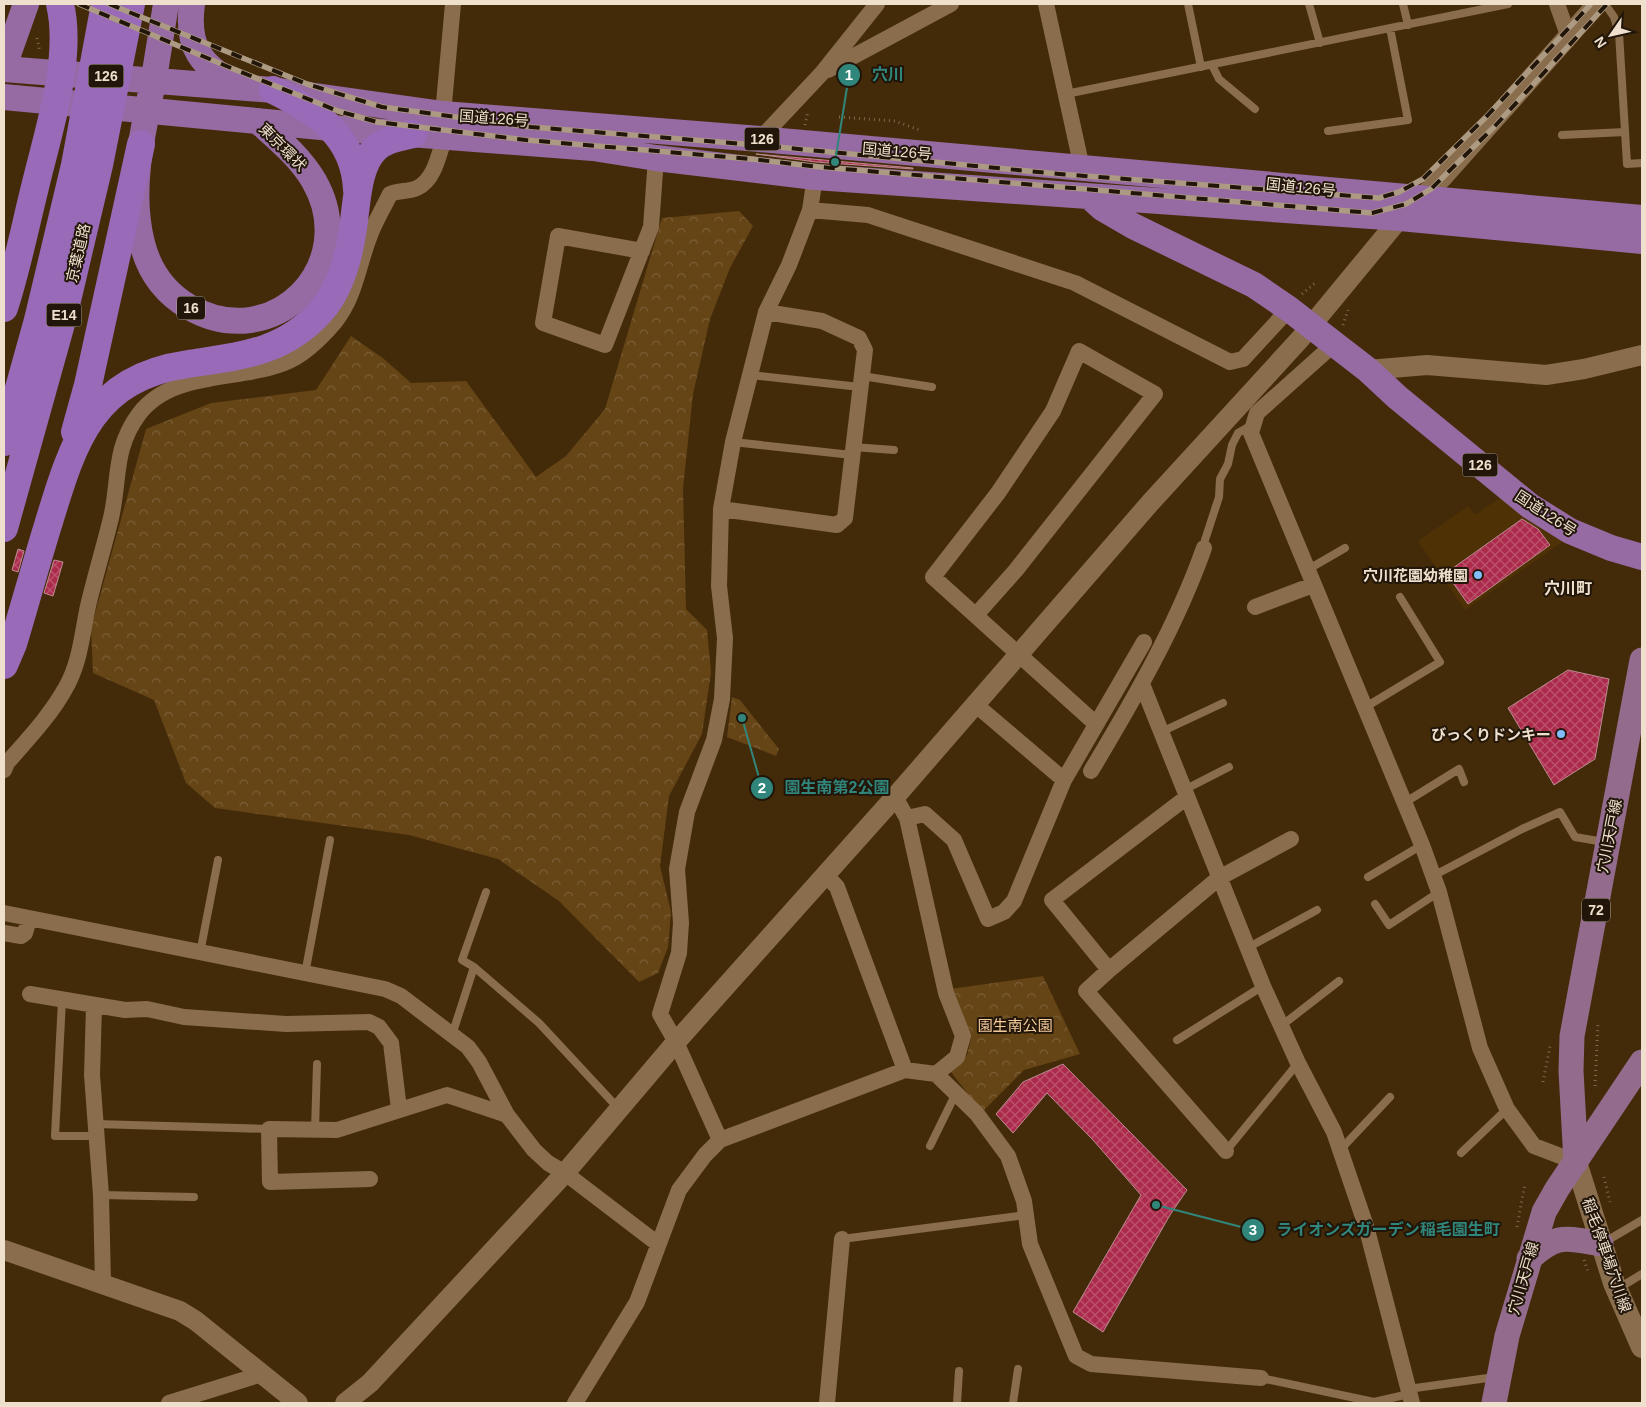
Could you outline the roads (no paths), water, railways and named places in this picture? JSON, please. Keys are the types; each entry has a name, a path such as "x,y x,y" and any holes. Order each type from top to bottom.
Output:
{"highway":[{"path":"4,18 18,4"},
{"path":"4,67 26,4"},
{"path":"4,308 46,138 64,54 65,37 60,4"},
{"name":"京葉道路","path":"4,442 38,320 75,165 105,4"},
{"name":"京葉道路","path":"4,528 64,313 99,165 131,4"},
{"name":"東京環状","path":"4,97 36,101 163,113 258,121 293,154 314,182 323,201 329,238 323,257 306,290 291,304 274,314 255,320 236,322 203,315 174,298 154,274 142,242 136,205 141,144 166,4"},
{"path":"192,4 190,32 202,60 222,78 241,89"},
{"name":"国道126号","path":"4,67 46,72 167,80 241,89 273,90 444,125 656,158 815,177 1091,198 1642,218"},
{"path":"4,77 14,90 36,101"},
{"path":"273,90 304,105 322,117 331,128 346,150 353,165 357,196"},
{"name":"国道126号","path":"258,121 413,134 444,125 760,139 1082,168 1409,209 1642,241"},
{"path":"67,461 85,425 121,388 140,377 172,366 254,354 284,342 304,328 322,310 336,288 347,254 357,196 368,159 375,149 385,142 413,134"},
{"path":"4,665 13,644 88,385 141,144"},
{"name":"国道126号","path":"1091,198 1102,208 1133,226 1292,304 1337,338 1368,370 1530,506 1570,531 1611,548 1642,557"}],"main road":[{"name":"穴川天戸線","path":"1576,1162 1571,1071 1572,1036 1642,660"},
{"name":"穴川天戸線","path":"1494,1403 1507,1336 1544,1212 1557,1189 1642,1062"},
{"name":"稲毛停車場穴川線","path":"1576,1162 1617,1289 1641,1342"},
{"path":"1529,1259 1543,1246 1560,1238 1601,1244"}],"street":[{"path":"4,770 44,720 66,688 78,661 88,607 111,516 121,447 136,418 151,401 174,389 195,382 265,369 290,360 311,345 335,321 353,293 369,238 390,194 416,189 424,183 434,169 444,125 453,4"},
{"path":"760,139 822,73 877,4"},
{"path":"822,73 951,4"},
{"path":"1046,4 1082,168"},
{"path":"1557,4 1568,35"},
{"path":"345,1403 370,1383 565,1173 676,1042 895,798 1150,504 1300,338 1409,209 1442,178 1597,4"},
{"path":"642,251 558,236 543,323 605,345 642,251 651,226 656,158"},
{"path":"720,1140 676,1042 660,1014 680,953 681,923 676,869 686,812 714,740 722,699 724,638 719,586 721,509 733,442 766,312 789,265 810,210 815,177"},
{"path":"810,210 868,215 1075,283 1230,362 1244,359 1292,304"},
{"path":"721,509 837,525 846,518 864,350 859,338 822,321 766,312"},
{"path":"1337,338 1256,413 1251,433 1306,570 1422,845 1439,892 1480,1048 1507,1109 1534,1146 1576,1162"},
{"path":"976,615 1016,570 1155,394 1079,351 1053,410 998,493 933,577 1096,724"},
{"path":"1368,370 1427,365 1546,374 1601,365 1642,355"},
{"path":"1091,771 1142,684 1177,618 1204,548"},
{"path":"1255,607 1313,585"},
{"path":"907,818 924,814 954,840 988,919 1004,912 1014,901 1064,780 1144,642"},
{"path":"1142,684 1219,878 1249,947 1263,986 1298,1063 1334,1132 1366,1226 1410,1396"},
{"path":"976,705 1064,780"},
{"path":"1109,970 1052,900 1186,794"},
{"path":"895,798 907,818 946,993 963,1036 957,1057 936,1074"},
{"path":"1226,1150 1086,991 1219,878 1291,839"},
{"path":"825,874 837,887 905,1070"},
{"path":"4,913 29,920 385,989 401,996 468,1047 479,1062 507,1116 534,1150 548,1163 565,1173 658,1244"},
{"path":"4,932 21,936 25,933 29,920"},
{"path":"30,994 125,1010 147,1009 184,1018 286,1024 369,1022 379,1027 391,1043 399,1109"},
{"path":"94,1006 92,1075 101,1195 103,1283"},
{"path":"575,1403 637,1302 679,1190 705,1155 720,1140 905,1070 936,1074 977,1114 1008,1156 1024,1201 1030,1244 1076,1356 1091,1364 1261,1378"},
{"path":"370,1179 270,1182 269,1129 337,1130 447,1094 507,1116"},
{"path":"827,1403 842,1239"},
{"path":"4,1250 180,1311 196,1320 298,1403"},
{"path":"169,1403 262,1374"}],"lane":[{"path":"1188,4 1201,67"},
{"path":"1309,4 1320,43"},
{"path":"1403,4 1408,24"},
{"path":"1066,94 1508,4"},
{"path":"1605,4 1614,16 1619,33 1627,164 1642,163"},
{"path":"1328,132 1408,120 1390,28"},
{"path":"1212,65 1219,79 1255,109"},
{"path":"1562,135 1625,132"},
{"path":"751,375 932,387"},
{"path":"1204,548 1219,497 1220,479 1228,464 1232,445 1238,433 1254,424"},
{"path":"733,442 853,451 894,450"},
{"path":"1306,570 1345,548"},
{"path":"1364,708 1440,662 1400,597"},
{"path":"1161,732 1223,703"},
{"path":"1186,794 1229,767"},
{"path":"1404,803 1459,769 1464,782"},
{"path":"1433,876 1522,828 1560,812 1575,837 1608,843"},
{"path":"305,974 330,840"},
{"path":"1368,877 1422,845"},
{"path":"200,953 218,860"},
{"path":"486,892 462,960 474,967 539,1023 620,1109"},
{"path":"1375,904 1389,925 1439,892"},
{"path":"1249,947 1317,910"},
{"path":"452,1035 474,967"},
{"path":"1281,1026 1339,981"},
{"path":"1177,1040 1263,986"},
{"path":"62,1000 55,1136 96,1130 269,1129"},
{"path":"1226,1150 1298,1063"},
{"path":"315,1130 316,1064"},
{"path":"930,1146 956,1093"},
{"path":"1340,1150 1390,1097"},
{"path":"1461,1153 1507,1109"},
{"path":"101,1195 194,1197"},
{"path":"842,1239 1026,1215"},
{"path":"1601,1244 1642,1220"},
{"path":"1617,1289 1642,1274"},
{"path":"1013,1403 1018,1369"},
{"path":"958,1371 958,1403"},
{"path":"1261,1378 1374,1402 1499,1377"}],"railway":[{"path":"79,4 338,111 377,122 526,140 751,159 820,167 1372,213 1406,204 1431,189 1495,126 1607,4"},
{"path":"109,4 307,84 382,107 531,127 757,145 1059,174 1379,198 1399,192 1423,179 1487,116 1591,4"}],"place":[{"name":"穴川","path":"835,162"},
{"name":"穴川花園幼稚園","path":"1478,575"},
{"name":"園生南第2公園","path":"742,718"},
{"name":"びっくりドンキー","path":"1561,734"},
{"name":"ライオンズガーデン稲毛園生町","path":"1156,1205"}],"district":[{"name":"穴川町","path":"1568,588"}],"park label":[{"name":"園生南公園","path":"1015,1025"}]}
